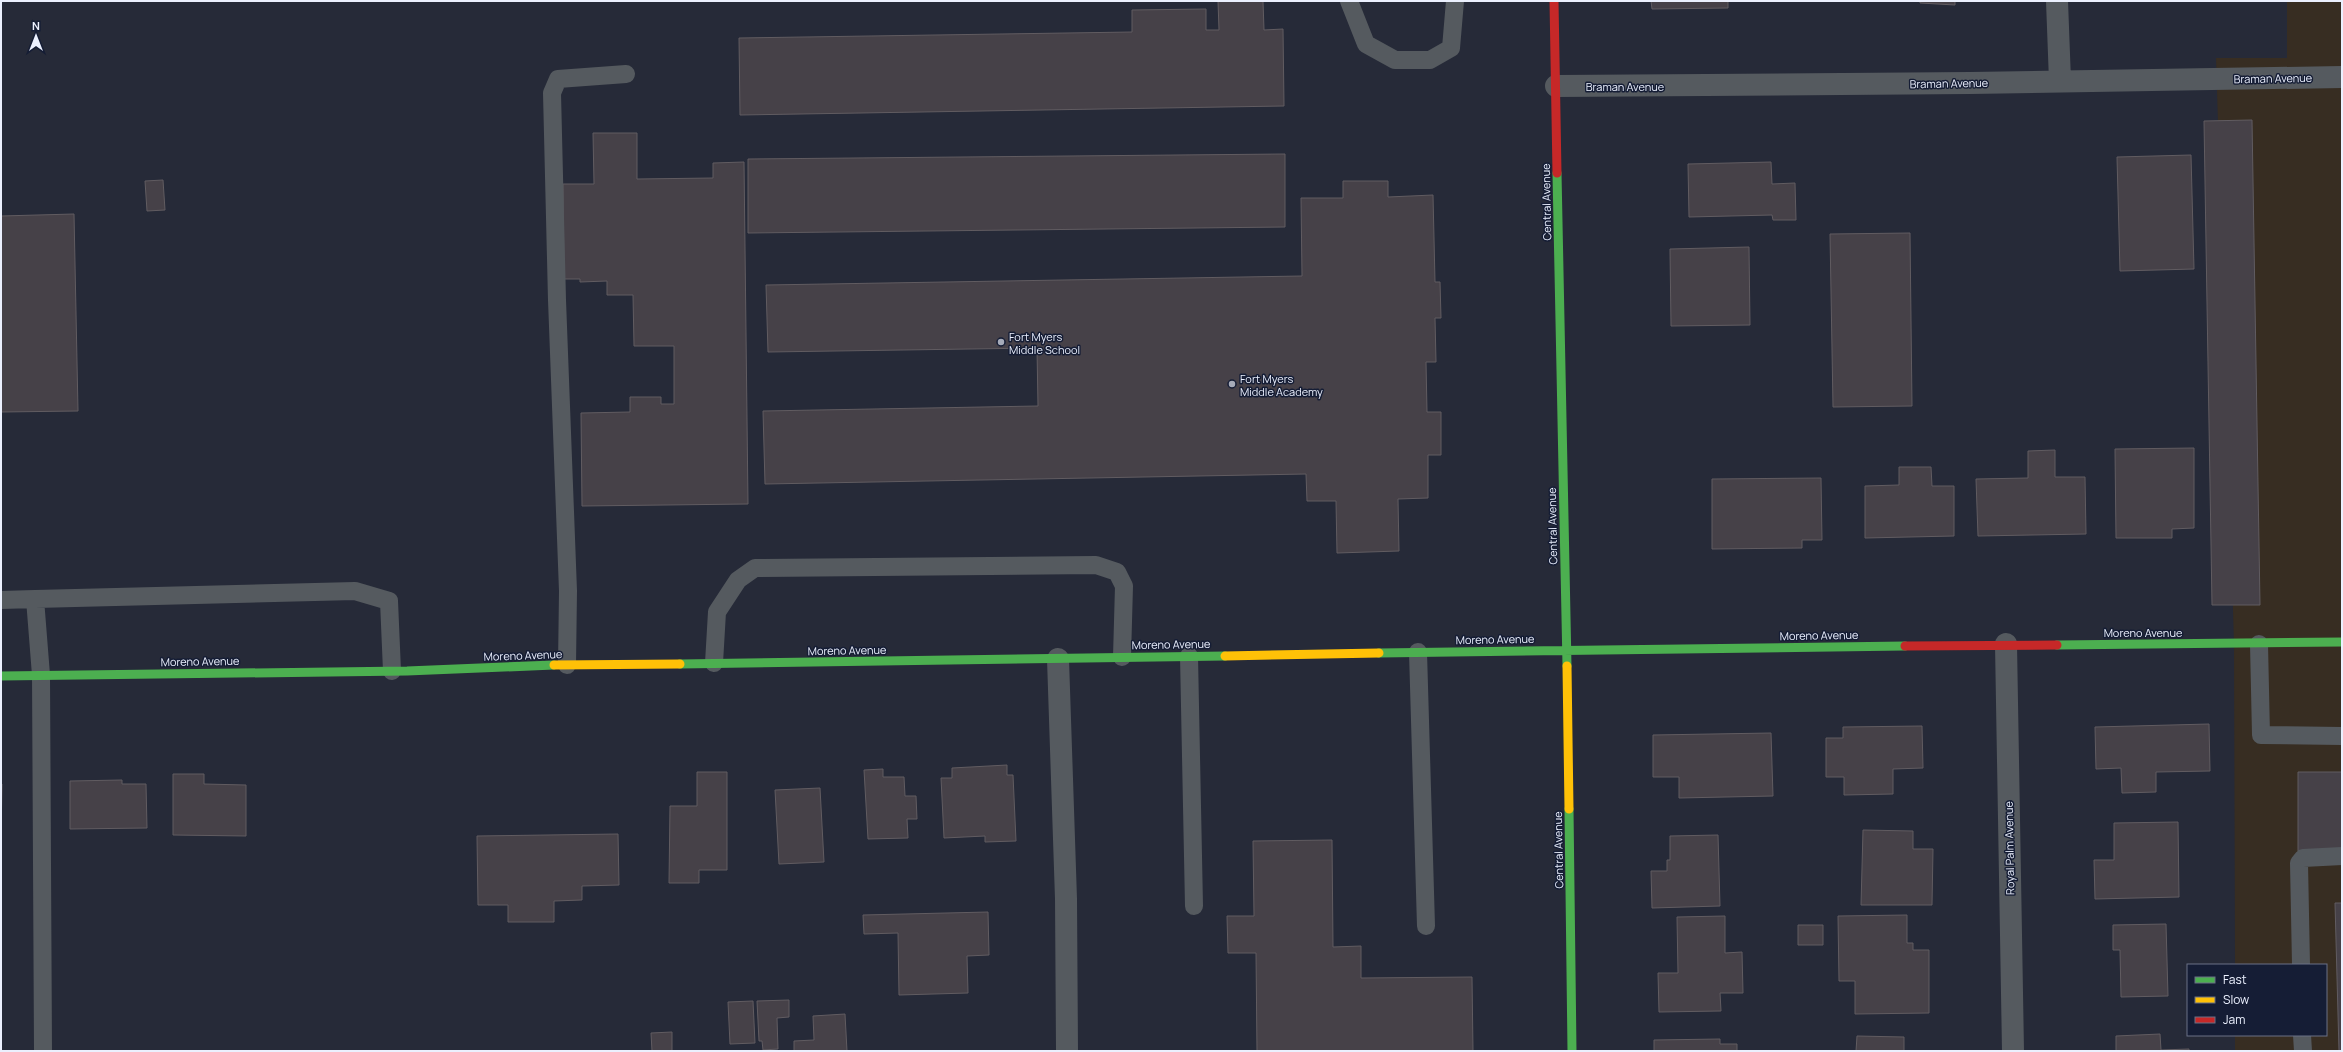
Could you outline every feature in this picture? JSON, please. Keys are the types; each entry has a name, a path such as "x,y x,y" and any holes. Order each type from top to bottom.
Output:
{"street":[{"name":"Central Avenue","path":"1554,1 1567,650 1572,1051"},
{"path":"2057,1 2060,81"},
{"name":"Braman Avenue","path":"1556,86 2342,77"},
{"name":"Moreno Avenue","path":"1,676 392,671 567,665 1058,659 1418,652 2006,644 2259,644 2342,642"},
{"name":"Royal Palm Avenue","path":"2006,644 2013,1051"},
{"path":"1058,659 1066,899 1067,1051"}],"lane":[{"path":"1349,1 1366,44 1395,60 1430,60 1451,48 1455,1"},
{"path":"567,665 568,591 557,300 552,93 558,79 626,74"},
{"path":"714,663 717,612 738,580 755,568 1096,565 1117,572 1124,586 1122,657"},
{"path":"1,600 355,591 389,601 392,671"},
{"path":"35,599 41,675 43,1051"},
{"path":"2259,644 2261,735 2342,736"},
{"path":"1418,652 1426,926"},
{"path":"1189,656 1194,906"},
{"path":"2301,964 2299,863 2304,858 2342,856"},
{"path":"2302,1036 2303,1051"}],"shaded area":[{"path":"2287,1 2342,1 2342,1051 2235,1051 2235,1036 2327,1036 2327,964 2235,964 2234,643 2216,58 2287,58"}],"building":[{"path":"1218,1 1263,1 1264,30 1283,29 1284,106 740,115 739,38 1132,32 1132,10 1206,9 1206,30 1219,30"},
{"path":"1651,1 1728,1 1728,8 1652,9"},
{"path":"1920,1 1955,1 1955,5 1920,3"},
{"path":"2252,120 2260,605 2212,605 2204,121"},
{"path":"593,133 637,133 637,179 713,178 713,163 744,162 748,504 582,506 581,413 630,412 630,397 661,397 661,404 674,404 674,346 634,346 633,295 607,295 607,281 580,282 580,279 564,279 563,184 594,184"},
{"path":"1285,154 1285,227 748,233 748,159"},
{"path":"2191,155 2194,269 2120,271 2117,157"},
{"path":"1771,162 1772,184 1795,183 1796,220 1773,220 1772,215 1689,217 1688,164"},
{"path":"163,180 165,210 147,211 145,181"},
{"name":"Fort Myers Middle Academy","path":"1343,181 1388,181 1388,197 1433,195 1435,282 1440,282 1441,318 1435,318 1436,362 1426,362 1427,412 1441,412 1441,455 1428,455 1428,498 1398,499 1399,551 1337,553 1336,501 1307,501 1306,474 765,484 763,411 1038,406 1037,348 768,352 766,285 1302,276 1301,198 1343,198"},
{"path":"74,214 78,411 1,412 1,216"},
{"path":"1910,233 1912,406 1833,407 1830,234"},
{"path":"1749,247 1750,325 1671,326 1670,249"},
{"path":"2194,448 2194,528 2172,529 2172,538 2116,538 2115,449"},
{"path":"2055,450 2055,477 2085,477 2086,534 1978,536 1976,479 2028,478 2028,451"},
{"path":"1899,467 1931,467 1932,486 1954,486 1954,536 1865,538 1865,486 1899,485"},
{"path":"1821,478 1822,540 1802,540 1802,548 1712,549 1712,479"},
{"path":"2209,724 2210,771 2156,772 2156,792 2122,793 2121,768 2096,769 2095,727"},
{"path":"1922,726 1923,768 1893,769 1893,794 1844,795 1844,777 1826,777 1826,738 1843,738 1843,727"},
{"path":"1771,733 1773,796 1679,798 1679,777 1653,777 1653,735"},
{"path":"1007,765 1007,775 1013,775 1016,841 985,842 985,836 944,838 941,778 952,778 952,768"},
{"path":"883,769 883,777 904,777 905,796 916,796 917,819 907,819 908,838 868,839 864,770"},
{"path":"697,772 727,772 727,870 699,870 699,883 669,883 670,806 697,806"},
{"path":"2298,772 2342,772 2342,850 2298,851"},
{"path":"173,774 204,774 204,784 246,785 246,836 173,835"},
{"path":"122,780 122,784 146,784 147,828 70,829 70,781"},
{"path":"1,784 2,784 1,836"},
{"path":"820,788 824,862 779,864 775,790"},
{"path":"2178,822 2179,897 2095,899 2094,860 2114,860 2114,823"},
{"path":"1863,830 1913,831 1913,849 1933,849 1932,905 1861,905"},
{"path":"618,834 619,885 582,886 582,900 554,901 554,922 508,922 508,905 478,905 477,836"},
{"path":"1718,835 1720,906 1652,908 1651,871 1667,871 1667,860 1670,860 1670,836"},
{"path":"1332,840 1333,947 1361,946 1361,978 1472,977 1473,1051 1257,1051 1256,953 1228,953 1227,916 1254,916 1253,841"},
{"path":"2335,903 2342,903 2342,1051 2339,1051"},
{"path":"988,912 989,955 967,956 968,993 899,995 898,933 864,934 863,915"},
{"path":"1907,915 1907,943 1913,943 1913,950 1929,950 1929,1013 1855,1014 1855,981 1839,981 1838,916"},
{"path":"1725,916 1725,953 1742,952 1743,993 1720,993 1721,1011 1659,1012 1658,973 1678,973 1677,917"},
{"path":"2166,924 2168,996 2121,997 2120,950 2113,950 2113,925"},
{"path":"1798,925 1823,925 1823,945 1798,945"},
{"path":"789,1000 789,1017 777,1018 778,1049 763,1050 762,1041 759,1041 757,1001"},
{"path":"753,1001 755,1043 730,1044 728,1002"},
{"path":"845,1014 847,1051 794,1051 794,1041 814,1040 813,1016"},
{"path":"672,1032 672,1051 652,1051 651,1033"},
{"path":"2160,1034 2161,1050 2189,1049 2189,1051 2116,1051 2116,1036"},
{"path":"1857,1036 1904,1037 1904,1051 1856,1051"},
{"path":"1720,1039 1720,1044 1737,1044 1737,1051 1654,1051 1654,1040"}],"traffic: fast":[{"path":"1557,173 1567,666"},
{"path":"2057,645 2342,642"},
{"path":"1379,653 1905,646"},
{"path":"680,664 1225,656"},
{"path":"1,676 407,671 554,665"},
{"path":"1569,809 1572,1051"}],"traffic: slow":[{"path":"1225,656 1379,653"},
{"path":"554,665 680,664"},
{"path":"1567,666 1569,809"}],"traffic: jam":[{"path":"1554,1 1557,173"},
{"path":"1905,646 2057,645"}],"place":[{"name":"Fort Myers Middle School","path":"1001,342"},
{"name":"Fort Myers Middle Academy","path":"1232,384"}]}
